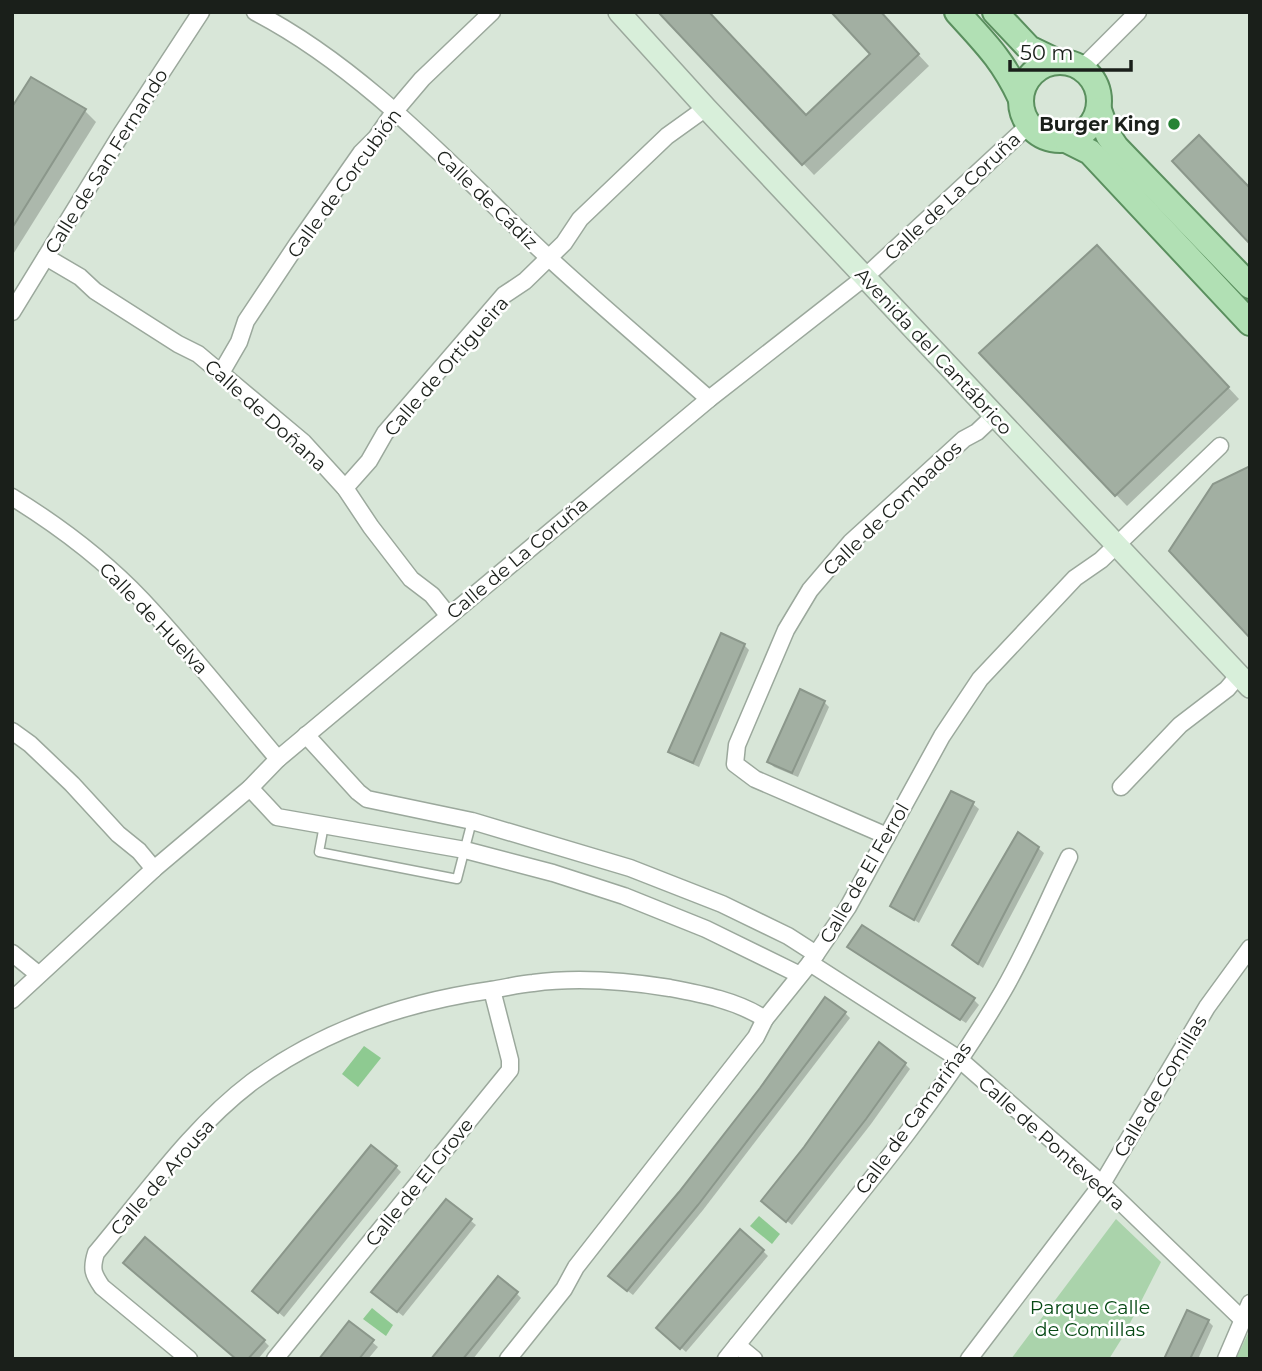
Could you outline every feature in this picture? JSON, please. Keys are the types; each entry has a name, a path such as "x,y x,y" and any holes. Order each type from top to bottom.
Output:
{"main road":[{"path":"957,12 997,55 1020,97 1022,112 1039,135 1052,140 1066,140 1081,134 1092,124 1099,110 1097,86 1082,68 1070,62 1056,61 1043,65 1032,73 1024,84 1020,97"},
{"path":"995,12 1029,48 1056,61"},
{"path":"1099,110 1108,135 1116,147 1250,286"},
{"path":"1066,140 1090,152 1250,323"}],"street":[{"name":"Calle de San Fernando","path":"12,312 120,136 201,12"},
{"name":"Calle de Cádiz","path":"255,12 284,27 322,53 394,112 473,183 549,257 709,399"},
{"name":"Calle de Corcubión","path":"221,373 239,342 246,321 298,243 394,112 422,79 492,12"},
{"name":"Avenida del Cantábrico","path":"620,12 706,108 1244,681"},
{"path":"1082,68 1138,12"},
{"name":"Calle de Ortigueira","path":"345,488 369,461 386,433 504,295 525,281 564,243 580,219 667,136 706,108"},
{"name":"Calle de La Coruña","path":"12,1000 153,869 250,788 278,759 709,399 865,277 1029,125"},
{"name":"Calle de Doñana","path":"46,257 178,344 198,354 303,442 345,488 411,579 432,595 448,615"},
{"name":"Calle de Combados","path":"887,836 755,779 735,764 737,745 786,630 827,567 964,439 977,432 994,416"},
{"name":"Calle de El Ferrol","path":"508,1359 565,1289 576,1267 756,1037 765,1019 812,959 848,907 942,736 980,679 1075,578 1101,560 1220,446"},
{"name":"Calle de Huelva","path":"12,497 47,519 87,550 141,598 278,759"},
{"path":"1121,787 1180,725 1227,689 1244,681"},
{"path":"12,731 30,744 72,784 118,834 139,851 153,869"},
{"name":"Calle de Pontevedra","path":"306,735 367,799 472,821 630,868 722,904 788,936 812,959 959,1059 1102,1184 1243,1320"},
{"name":"Calle de Pontevedra","path":"250,788 277,817 466,850 624,896 706,929 812,959"},
{"name":"Calle de Camariñas","path":"726,1359 908,1131 959,1059 1004,990 1069,858"},
{"name":"Calle de Comillas","path":"969,1359 1102,1184 1208,1007 1250,948"},
{"path":"12,953 38,974"},
{"name":"Calle de Arousa","path":"189,1359 102,1287 93,1274 92,1266 96,1253 201,1128 252,1082 318,1041 389,1011 458,993 533,982 573,980 652,985 691,992 753,1011 765,1019"},
{"name":"Calle de El Grove","path":"275,1359 510,1070 510,1060 492,990"},
{"path":"1226,1359 1250,1303"},
{"path":"737,1345 754,1359"}],"lane":[{"path":"324,825 319,852 457,879 472,821"}],"green space":[{"name":"Parque Calle de Comillas","path":"1116,1219 1161,1262 1109,1359 1011,1359"},
{"path":"1250,1329 1250,1359 1236,1359"}],"shaded area":[{"path":"364,1046 381,1058 358,1087 342,1074"},
{"path":"759,1216 780,1234 772,1244 750,1226"},
{"path":"372,1308 393,1325 386,1336 363,1319"}],"building":[{"path":"658,12 709,12 806,115 870,54 831,12 881,12 919,54 802,165"},
{"path":"31,77 86,109 12,228 12,107"},
{"path":"1199,135 1250,188 1250,244 1172,161"},
{"path":"1097,245 1229,387 1115,496 979,353"},
{"path":"1250,466 1250,638 1169,551 1213,484"},
{"path":"721,633 745,644 693,763 668,752"},
{"path":"800,689 825,701 792,773 767,762"},
{"path":"951,791 974,802 914,920 890,906"},
{"path":"1018,832 1039,847 978,964 952,945"},
{"path":"862,925 975,998 960,1020 847,947"},
{"path":"825,997 846,1012 698,1205 627,1291 608,1276 679,1192 760,1088"},
{"path":"879,1042 906,1063 786,1222 761,1201 804,1147"},
{"path":"371,1145 397,1166 278,1313 252,1291"},
{"path":"446,1199 472,1219 397,1312 371,1292"},
{"path":"740,1229 764,1250 680,1349 656,1328"},
{"path":"145,1237 265,1340 248,1359 236,1359 123,1263"},
{"path":"498,1276 518,1292 463,1359 431,1359"},
{"path":"1187,1310 1209,1320 1190,1359 1164,1359"},
{"path":"349,1321 374,1340 359,1359 319,1359"}],"place":[{"name":"Burger King","path":"1174,124"}]}
